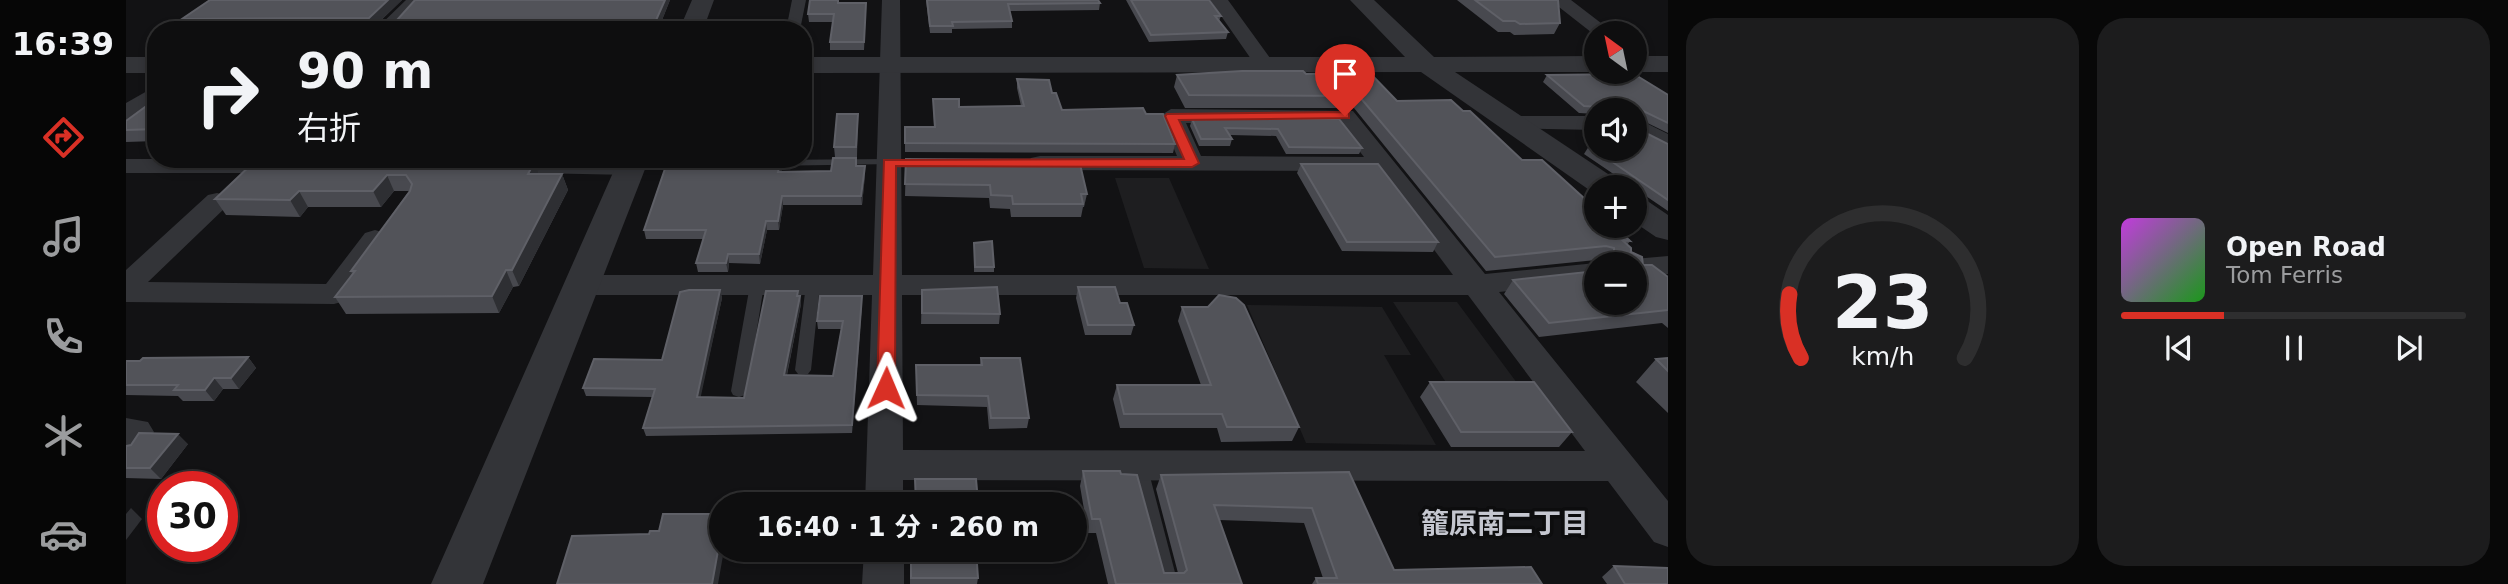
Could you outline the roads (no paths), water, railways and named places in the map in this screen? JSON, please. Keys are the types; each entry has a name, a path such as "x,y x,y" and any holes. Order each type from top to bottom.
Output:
{"street":[{"path":"395,21 417,0"},
{"path":"695,21 703,0"},
{"path":"795,21 799,0"},
{"path":"884,492 888,285 903,162 890,65 891,0"},
{"path":"1219,0 1265,65"},
{"path":"1361,0 1428,65 1588,175"},
{"path":"1559,0 1588,21"},
{"path":"812,65 1584,64"},
{"path":"126,65 147,65"},
{"path":"126,114 147,99"},
{"path":"1192,163 1171,116 1345,116 1668,530"},
{"path":"1512,123 1584,123"},
{"path":"1647,123 1668,123"},
{"path":"1647,131 1668,144"},
{"path":"1013,163 1380,164"},
{"path":"126,166 147,166"},
{"path":"457,584 630,168"},
{"path":"126,286 217,201"},
{"path":"1647,216 1668,230"},
{"path":"126,292 334,294 388,221"},
{"path":"1647,267 1668,265"},
{"path":"582,285 1477,285 1584,273"},
{"path":"126,432 136,432 126,444"},
{"path":"885,465 1618,466"},
{"path":"883,584 884,562"}],"lane":[{"path":"812,163 903,162"},
{"path":"739,391 757,285"},
{"path":"803,370 813,285"},
{"path":"1138,465 1168,584"}],"district":[{"name":"籠原南二丁目","path":"1505,523"}]}
